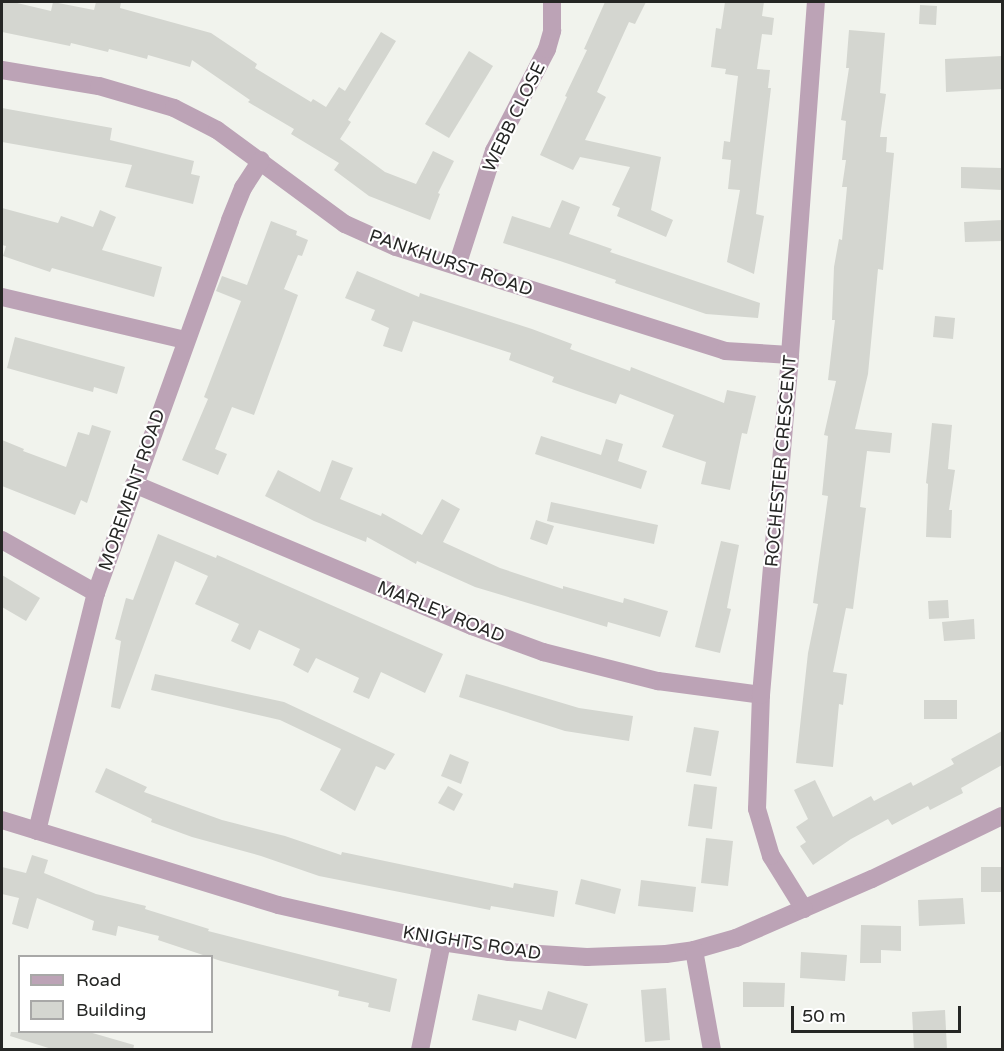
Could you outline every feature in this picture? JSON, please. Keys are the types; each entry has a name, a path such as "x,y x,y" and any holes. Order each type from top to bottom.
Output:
{"street":[{"name":"WEBB CLOSE","path":"457,266 494,151 547,49 552,31 552,2"},
{"name":"ROCHESTER CRESCENT","path":"804,909 771,856 757,809 761,695 790,355 816,2"},
{"name":"PANKHURST ROAD","path":"2,70 99,86 174,108 218,130 345,224 365,235 725,351 790,355"},
{"name":"MOREMENT ROAD","path":"37,831 96,593 185,340 243,188 261,160"},
{"path":"2,297 185,340"},
{"name":"MARLEY ROAD","path":"134,483 461,621 543,652 658,681 713,691 761,695"},
{"path":"2,540 96,593"},
{"name":"KNIGHTS ROAD","path":"2,820 278,905 442,942 509,952 587,957 694,950 736,938 804,909 1002,816"},
{"path":"420,1050 442,942"},
{"path":"694,950 712,1050"}],"building":[{"path":"2,2 13,2 51,11 53,2 94,10 96,2 121,2 120,8 211,33 257,64 255,68 311,102 313,99 326,107 339,87 345,91 381,32 396,41 348,120 351,122 340,139 385,172 416,184 433,151 454,161 438,193 440,194 430,220 369,196 334,170 339,163 291,134 294,129 248,102 250,100 192,60 190,67 148,55 147,59 109,49 108,52 71,43 70,46 2,32"},
{"path":"605,2 646,2 635,24 629,22 597,92 606,97 585,140 661,157 651,210 673,220 666,237 617,216 620,208 612,205 630,167 580,157 573,170 540,155 587,50 584,49"},
{"path":"725,2 764,2 762,16 774,18 772,35 762,34 757,69 770,70 768,88 771,88 756,214 764,216 754,274 727,262 740,190 728,189 731,160 722,159 724,141 730,142 738,76 725,74 726,69 711,67 716,28 721,29"},
{"path":"920,5 937,6 936,25 919,24"},
{"path":"849,30 885,33 880,93 886,94 880,137 887,137 886,152 894,153 883,270 878,269 868,374 855,429 892,433 890,453 867,451 860,507 866,508 853,609 846,608 833,672 847,674 843,705 839,704 833,767 796,763 808,653 818,604 813,603 828,496 822,495 828,436 824,435 836,381 828,380 835,320 832,320 834,267 839,239 842,240 847,187 842,187 846,160 842,160 846,121 841,120 849,68 846,68"},
{"path":"469,51 493,66 449,138 425,124"},
{"path":"1002,56 1002,89 946,92 945,59"},
{"path":"2,108 112,128 110,140 194,161 191,174 200,176 193,204 125,187 132,165 2,142"},
{"path":"961,167 1002,168 1002,190 961,188"},
{"path":"562,200 580,207 569,234 612,249 610,252 760,303 758,318 706,314 615,283 616,280 503,243 512,216 550,228"},
{"path":"2,208 58,223 61,216 93,227 100,210 116,217 102,250 162,267 154,297 52,268 50,272 3,256 6,246 2,245"},
{"path":"1002,220 1002,241 965,242 964,222"},
{"path":"271,221 297,231 296,235 308,240 302,256 298,255 284,289 298,295 254,415 232,407 215,449 227,454 218,475 182,460 208,399 204,397 241,301 216,291 222,276 247,285"},
{"path":"357,271 419,297 420,293 532,329 572,344 570,349 630,371 631,367 724,403 727,390 756,396 747,434 742,433 730,490 701,484 706,462 662,447 674,415 620,394 616,404 552,382 554,377 509,360 511,353 413,321 402,352 383,346 389,328 371,320 375,310 345,298"},
{"path":"935,316 955,318 953,339 933,337"},
{"path":"15,337 125,367 117,394 94,387 93,392 7,368"},
{"path":"932,423 952,425 948,469 955,470 949,510 952,510 951,538 926,537 928,484 926,483"},
{"path":"92,425 111,431 87,503 81,500 75,515 2,486 2,440 24,449 23,451 66,467 78,432 89,435"},
{"path":"541,436 601,455 606,439 623,444 618,461 647,471 641,489 535,454"},
{"path":"332,460 353,468 340,499 381,516 382,513 422,535 442,499 460,509 443,542 500,568 563,589 563,586 623,603 624,598 668,611 660,637 608,622 607,627 475,587 417,561 416,564 367,537 366,542 314,521 265,496 278,470 320,492"},
{"path":"551,502 658,525 654,544 547,521"},
{"path":"536,520 554,526 547,545 530,539"},
{"path":"158,534 216,558 217,555 443,654 425,693 381,672 369,699 353,692 359,678 316,658 308,673 293,665 300,649 259,630 250,650 231,641 239,624 195,604 208,576 175,561 120,709 111,707 121,641 115,639 126,598 133,600"},
{"path":"721,541 739,545 727,608 731,609 720,653 695,647"},
{"path":"2,575 40,598 26,621 2,607"},
{"path":"948,600 949,618 929,619 928,601"},
{"path":"974,619 975,639 944,641 942,622"},
{"path":"155,674 284,702 395,754 385,770 376,766 355,811 320,790 341,749 280,720 151,690"},
{"path":"466,674 579,708 633,716 629,741 565,731 459,697"},
{"path":"924,700 957,700 957,719 924,719"},
{"path":"694,727 719,731 711,776 686,772"},
{"path":"1002,731 1002,765 961,788 963,793 930,810 928,806 892,825 888,819 851,839 813,865 800,846 806,842 796,827 808,819 794,790 815,780 833,817 871,796 874,801 911,782 913,786 954,764 951,759"},
{"path":"450,754 469,762 461,784 441,776"},
{"path":"106,768 147,787 144,792 222,820 285,836 341,855 342,852 513,888 514,883 558,891 554,917 491,906 490,910 319,876 261,856 192,837 151,822 152,819 95,792"},
{"path":"694,784 717,787 712,829 688,826"},
{"path":"448,786 463,794 454,811 438,803"},
{"path":"706,838 733,841 728,886 701,883"},
{"path":"32,855 48,860 44,873 96,894 146,906 145,909 209,929 208,931 397,979 390,1012 368,1007 369,1003 338,996 339,991 221,961 213,958 213,955 203,955 158,940 159,936 118,926 116,936 92,930 94,921 37,898 28,929 12,924 19,898 2,894 2,867 26,873"},
{"path":"981,867 1002,867 1002,892 981,892"},
{"path":"581,879 621,889 615,914 575,904"},
{"path":"641,880 696,887 693,912 638,906"},
{"path":"963,898 965,924 919,926 918,900"},
{"path":"861,925 901,926 901,951 881,950 881,963 860,963"},
{"path":"801,952 847,955 845,981 800,978"},
{"path":"743,982 785,983 784,1007 743,1007"},
{"path":"666,988 670,1040 645,1042 641,990"},
{"path":"548,991 588,1004 576,1039 519,1020 516,1031 472,1020 478,994 542,1010"},
{"path":"945,1010 947,1050 914,1050 912,1012"},
{"path":"11,1032 92,1033 134,1045 133,1050 55,1050 10,1036"}]}
